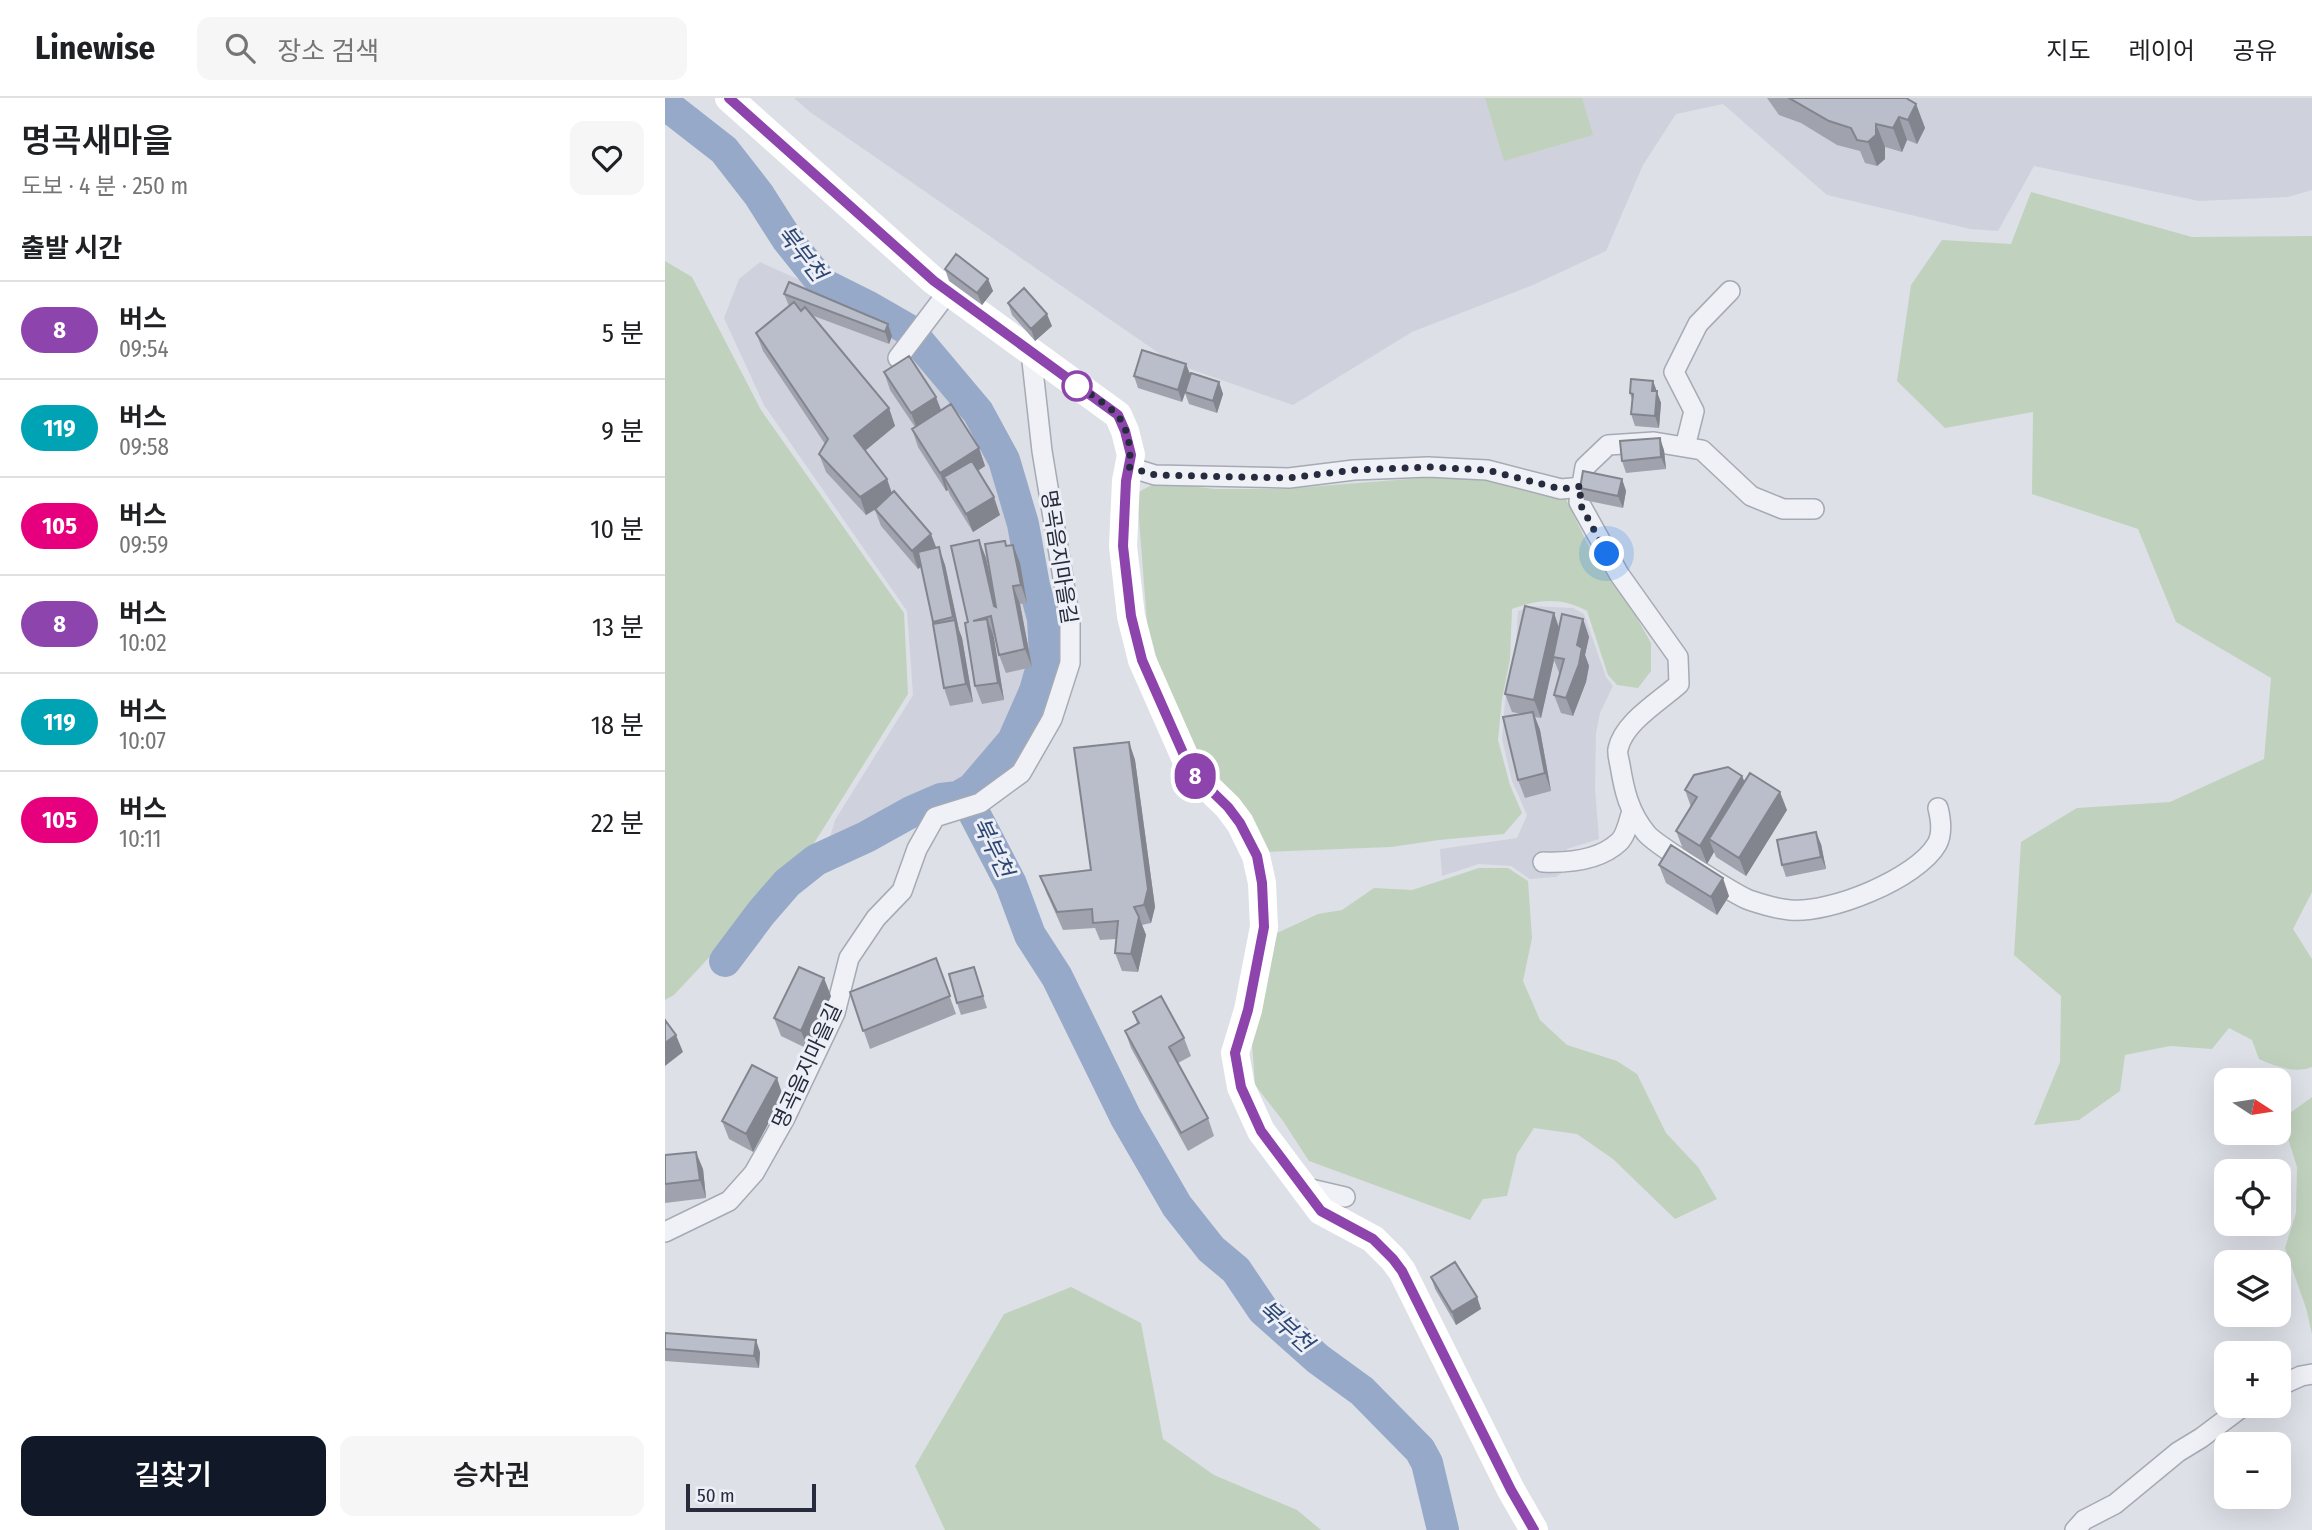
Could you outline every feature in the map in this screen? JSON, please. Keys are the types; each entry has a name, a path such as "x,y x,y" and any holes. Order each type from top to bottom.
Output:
{"main road":[{"path":"729,98 923,272 1118,415 1131,455 1123,516 1123,546 1131,616 1142,660 1191,771 1228,807 1240,823 1257,856 1262,883 1264,927 1248,1010 1235,1053 1241,1087 1261,1131 1321,1211 1373,1239 1402,1271 1511,1490 1534,1530"}],"street":[{"path":"1685,447 1694,411 1674,373 1698,324 1730,291"},
{"path":"898,358 948,292"},
{"name":"명곡음지마을길","path":"665,1233 729,1201 754,1173 785,1118 835,1013 849,958 876,918 902,891 916,849 935,817 980,803 1021,773 1052,719 1070,663 1070,620 1042,451 1031,352"},
{"path":"1814,509 1783,509 1751,496 1702,450 1654,442 1608,444 1585,467 1579,502 1619,574 1678,657 1679,684 1634,720 1618,750 1626,799 1647,835 1747,899 1790,911 1856,898 1893,881 1922,862 1938,843 1942,823 1938,808"},
{"path":"1129,467 1155,475 1289,478 1355,470 1428,467 1487,470 1561,489 1582,486"},
{"path":"1543,862 1561,863 1597,856 1621,841 1632,811"},
{"path":"1302,1187 1345,1197"},
{"path":"2291,1381 2312,1374"},
{"path":"2075,1530 2084,1520 2115,1504 2178,1452 2228,1418"}],"shaded area":[{"path":"794,98 2312,98 2312,190 2288,197 2199,201 2034,166 1998,231 1970,229 1827,195 1723,104 1676,114 1643,165 1606,251 1533,285 1412,332 1293,405 1173,363 810,112"},
{"path":"760,262 802,281 901,334 973,416 998,461 1019,526 1038,621 1040,654 1029,690 1007,740 969,785 956,792 935,795 829,840 835,820 913,695 907,611 764,405 724,318 739,279"},
{"path":"1532,606 1573,608 1584,614 1606,677 1613,686 1600,713 1596,733 1595,788 1599,839 1567,849 1565,871 1556,877 1530,879 1511,866 1479,864 1442,876 1440,849 1517,838 1527,815 1512,781 1502,739 1505,701 1515,660 1518,611"}],"green space":[{"path":"1485,98 1582,98 1593,135 1504,161"},
{"path":"2031,192 2192,237 2312,236 2312,892 2293,929 2312,959 2312,1067 2292,1069 2259,1059 2252,1040 2229,1028 2212,1049 2170,1046 2125,1055 2120,1091 2079,1120 2034,1125 2060,1062 2061,996 2014,955 2021,842 2077,808 2170,802 2264,759 2271,678 2176,622 2138,529 2032,494 2033,412 1945,428 1897,381 1911,285 1942,240 2011,244"},
{"path":"665,261 692,277 761,410 904,613 908,694 811,848 674,995 665,1000"},
{"path":"1447,476 1524,486 1565,497 1588,545 1629,604 1651,643 1651,671 1638,688 1617,685 1608,675 1587,611 1578,606 1550,601 1512,609 1510,659 1498,740 1510,785 1522,813 1504,834 1391,847 1266,852 1202,767 1164,685 1147,622 1137,493 1157,482 1215,489 1282,489"},
{"path":"1479,868 1508,868 1528,881 1532,938 1523,981 1540,1020 1567,1045 1617,1061 1637,1074 1666,1133 1698,1167 1717,1199 1675,1219 1613,1159 1577,1134 1534,1128 1517,1154 1507,1196 1483,1199 1470,1220 1309,1161 1255,1085 1252,1043 1277,933 1318,914 1342,910 1374,888 1412,890"},
{"path":"2312,1097 2312,1334 2291,1265 2291,1250 2285,1248 2291,1236 2296,1213 2297,1167 2290,1145 2291,1112"},
{"path":"1071,1287 1141,1323 1163,1439 1214,1475 1297,1510 1321,1530 945,1530 915,1466 1004,1314"}],"building":[{"path":"1789,98 1906,98 1916,104 1908,120 1899,117 1893,128 1876,124 1876,135 1868,142 1857,140 1851,128 1829,121"},
{"path":"956,254 988,279 977,293 945,269"},
{"path":"789,282 888,324 885,332 784,294"},
{"path":"1024,288 1047,314 1031,329 1008,303"},
{"path":"794,302 801,311 805,307 889,408 854,436 887,479 860,497 819,454 828,439 756,333"},
{"path":"1142,350 1186,364 1178,390 1134,376"},
{"path":"909,356 936,397 911,413 884,372"},
{"path":"1191,373 1219,382 1213,401 1185,392"},
{"path":"1631,379 1653,381 1652,391 1657,391 1655,416 1631,414"},
{"path":"951,404 979,448 940,473 912,429"},
{"path":"1660,438 1661,457 1622,461 1620,441"},
{"path":"972,461 994,497 966,514 944,477"},
{"path":"1583,471 1622,479 1618,496 1580,488"},
{"path":"894,491 931,534 912,551 875,509"},
{"path":"979,540 996,607 985,544 1005,541 1006,546 1013,545 1021,585 1013,586 1025,649 999,655 991,616 973,621 987,619 998,683 975,686 965,623 968,622 951,546"},
{"path":"939,547 953,617 933,622 918,552"},
{"path":"1525,606 1554,613 1534,700 1505,694"},
{"path":"1562,614 1583,619 1577,645 1582,648 1579,664 1566,698 1554,695 1564,659 1553,657"},
{"path":"955,620 966,684 944,688 933,624"},
{"path":"1533,712 1545,773 1518,780 1503,717"},
{"path":"1129,742 1148,889 1144,905 1134,907 1139,917 1131,954 1115,953 1118,921 1093,923 1092,909 1057,912 1040,876 1091,870 1074,748"},
{"path":"1728,767 1742,776 1700,846 1676,831 1697,797 1685,790 1694,775"},
{"path":"1750,773 1780,792 1739,858 1709,839"},
{"path":"1816,832 1821,857 1782,865 1777,840"},
{"path":"1671,845 1723,878 1711,897 1659,865"},
{"path":"936,958 950,996 863,1031 850,992"},
{"path":"799,967 824,978 801,1031 774,1018"},
{"path":"974,967 983,996 957,1003 949,974"},
{"path":"1161,996 1184,1038 1169,1047 1208,1118 1181,1133 1125,1031 1139,1023 1133,1012"},
{"path":"665,1020 676,1035 665,1043"},
{"path":"752,1065 777,1078 746,1134 722,1121"},
{"path":"696,1152 700,1180 665,1184 665,1155"},
{"path":"1455,1262 1477,1297 1452,1312 1431,1277"},
{"path":"665,1333 756,1340 754,1356 665,1349"}],"waterway":[{"name":"북부천","path":"665,104 724,150 759,195 787,239 823,284 909,330 978,412 1004,460 1023,524 1043,619 1045,656 1035,691 1013,741 972,789 958,797 941,799 911,812 816,860 787,883 725,961"},
{"name":"북부천","path":"972,789 974,813 1011,884 1030,935 1057,977 1126,1118 1177,1206 1211,1249 1236,1270 1263,1310 1318,1359 1362,1391 1420,1450 1427,1463 1443,1530"}],"bus line":[{"name":"8","path":"729,98 934,281 1118,415 1131,455 1126,481 1123,546 1131,616 1142,660 1191,771 1228,807 1240,823 1257,856 1262,883 1264,927 1248,1010 1235,1053 1241,1087 1261,1131 1321,1211 1373,1239 1402,1271 1511,1490 1534,1530"}],"route":[{"path":"1077,386 1074,383 1118,415 1131,455 1129,467 1155,475 1289,478 1355,470 1428,467 1487,470 1561,489 1582,486 1579,502 1607,554"}]}
